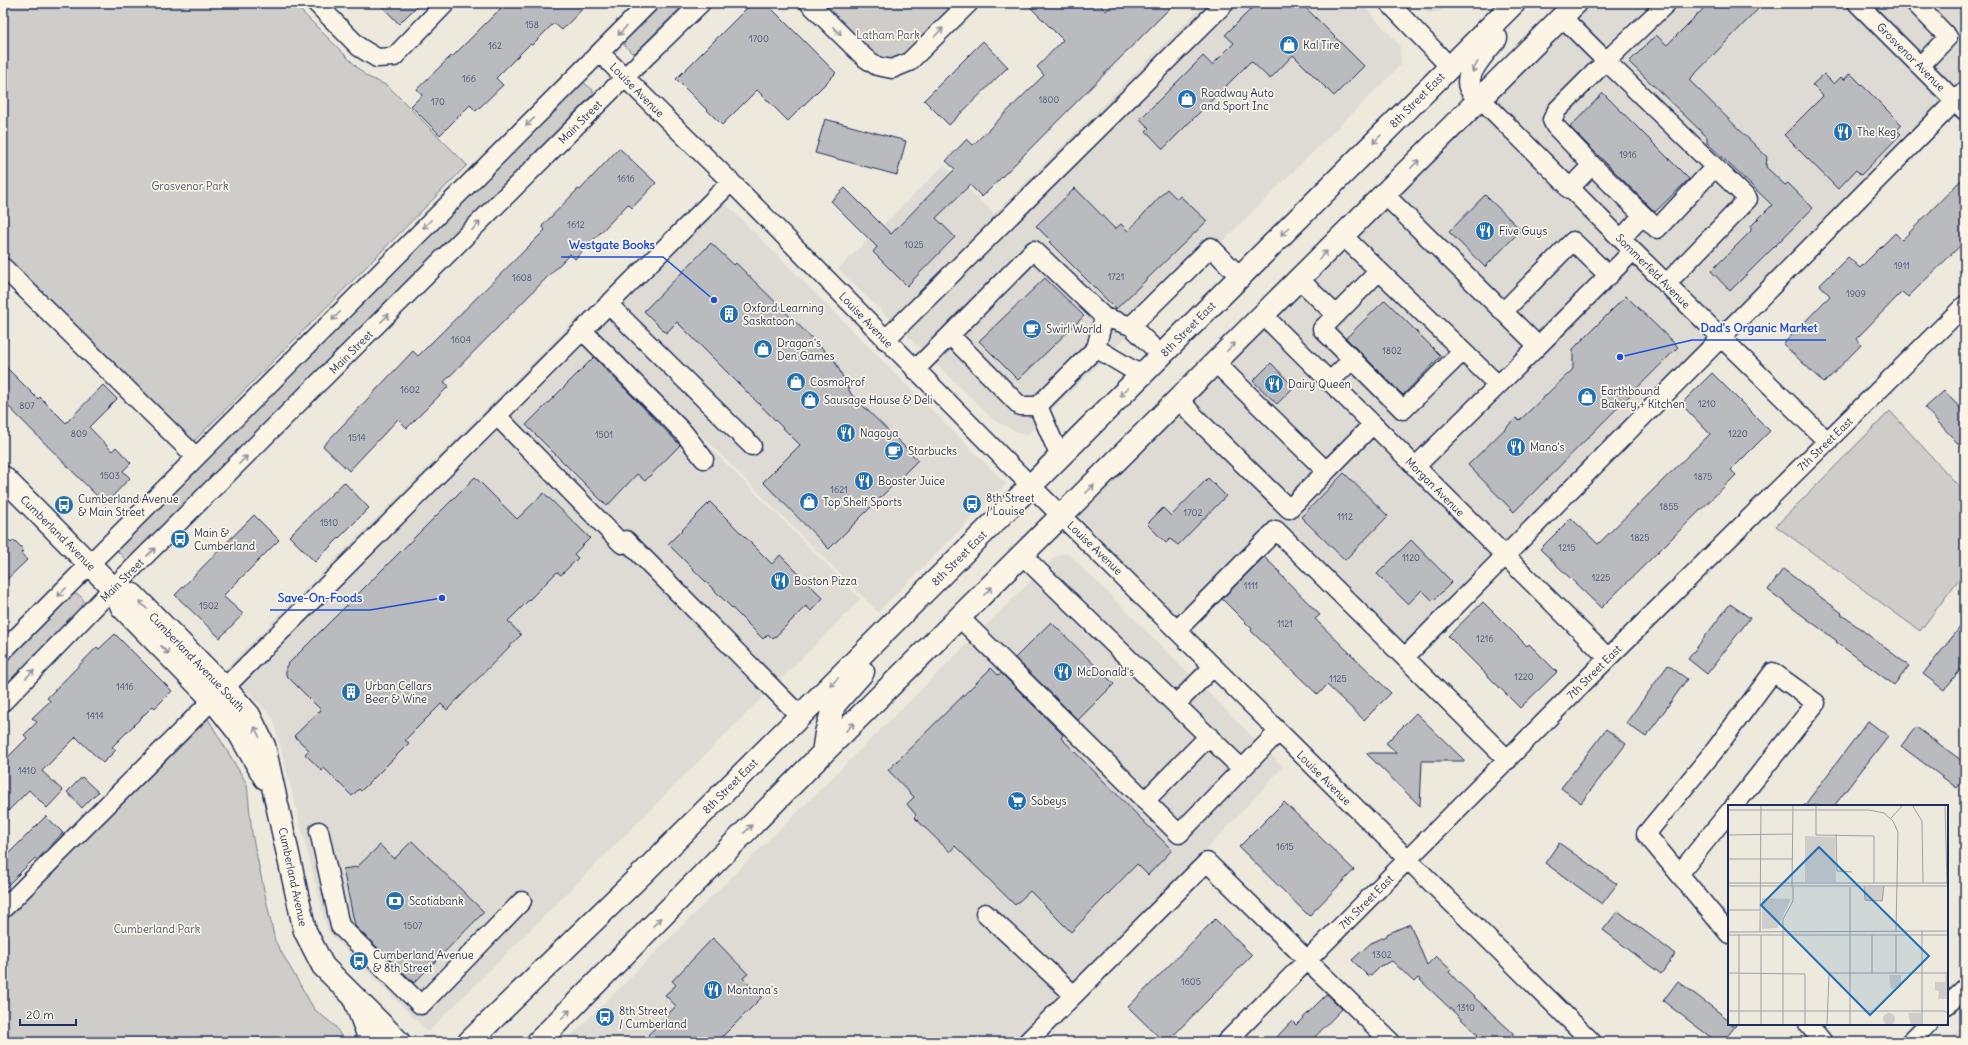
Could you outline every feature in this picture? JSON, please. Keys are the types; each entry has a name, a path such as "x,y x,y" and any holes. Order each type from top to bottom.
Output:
{"main road":[{"name":"8th Street East","path":"469,1042 573,942 913,604 1514,3"},
{"path":"1480,99 1470,88 1469,81 1474,66 1524,3"},
{"path":"538,1042 823,753 1023,556 1569,10"},
{"name":"Cumberland Avenue","path":"3,477 113,588"},
{"name":"Cumberland Avenue South","path":"113,588 122,607 219,694 238,733 276,796"},
{"path":"823,753 826,734 834,705 892,640 913,604"},
{"name":"Cumberland Avenue","path":"276,796 304,930 323,966 399,1042"},
{"path":"355,998 371,1042"}],"street":[{"path":"316,3 359,47 377,58 394,57 446,3"},
{"path":"3,651 466,184 649,3"},
{"name":"Main Street","path":"3,702 113,588 701,3"},
{"path":"809,3 865,58 877,66 892,69 910,62 969,3"},
{"path":"885,340 1225,3"},
{"path":"1389,3 1450,67"},
{"path":"1667,3 1557,110 1552,120 1555,126 1592,165 1657,229 1715,167"},
{"name":"Grosvenor Avenue","path":"1857,3 1920,66 1962,101"},
{"path":"1915,3 1948,38 1920,66"},
{"path":"1569,10 1606,61 1748,199 1666,284"},
{"name":"Louise Avenue","path":"600,53 731,182 885,340 1407,861 1592,1042"},
{"name":"Sommerfeld Avenue","path":"1480,99 1569,189 1828,442"},
{"path":"1405,657 1720,337 1962,101"},
{"path":"1569,189 1592,165"},
{"path":"3,909 731,182"},
{"path":"1384,194 1538,346"},
{"path":"1415,467 1609,276 1643,215"},
{"path":"1342,236 1498,385"},
{"path":"1503,312 1573,241 1609,276"},
{"path":"1131,326 1211,247 1240,277"},
{"path":"915,370 1034,250 1104,317 1131,326 1161,355"},
{"path":"3,267 196,457"},
{"path":"1379,271 1322,329 1404,410 1463,351"},
{"path":"1299,279 1336,315"},
{"path":"608,304 752,446"},
{"name":"7th Street East","path":"1226,1042 1608,658 1962,313"},
{"name":"Morgan Avenue","path":"1263,315 1608,658"},
{"path":"950,335 1020,406 1038,406 1096,348 1104,317"},
{"path":"582,330 684,433 704,459"},
{"path":"1096,348 1141,375"},
{"path":"1329,382 1352,359"},
{"path":"1216,363 1326,471"},
{"path":"1179,399 1193,415 1289,509 1372,425"},
{"path":"1038,406 1060,457"},
{"path":"497,416 622,544 626,540 800,716"},
{"path":"1177,630 1276,530 1508,760"},
{"path":"1023,556 1242,768"},
{"path":"960,618 1179,834 1278,732"},
{"path":"1176,704 1213,667"},
{"path":"1728,933 1646,834 1715,750 1774,672 1816,703 1735,805"},
{"path":"1145,801 1208,736"},
{"path":"1678,874 1728,813"},
{"path":"319,831 340,926 421,1005 522,901"},
{"path":"1027,1042 1207,862 1391,1042"},
{"path":"985,913 1074,995"},
{"path":"1948,1005 1965,988"},
{"path":"1809,1025 1823,1042"},
{"path":"1910,1042 1927,1025"}],"shaded area":[{"path":"1205,3 1361,3 1400,46 1401,65 1026,436 995,421 838,269 944,165 994,214"},
{"path":"1418,3 1449,3 1441,11 1428,13"},
{"path":"1577,3 1965,3 1965,91 1405,657 1276,530 1177,630 1062,516"},
{"path":"722,200 1006,484 878,612 594,328"},
{"path":"579,316 861,599 428,1032 328,932 273,718 225,669"},
{"path":"1063,553 1070,555 1283,767 1190,867 1017,1042 565,1042 1056,556"},
{"path":"1965,1024 1965,1042 1947,1042"}],"green space":[{"name":"Grosvenor Park","path":"3,3 293,3 366,76 388,86 467,165 190,445 3,259"},
{"path":"663,3 685,3 636,52 632,53 624,45 625,41"},
{"name":"Latham Park","path":"809,3 969,3 892,69"},
{"path":"583,82 593,90 593,94 130,560 126,560 118,552 119,548"},
{"path":"1890,411 1965,493 1965,571 1920,631 1776,526"},
{"path":"73,594 81,597 85,605 3,687 3,664"},
{"name":"Cumberland Park","path":"208,719 247,784 252,834 275,941 314,1009 335,1026 345,1042 9,1042 3,1036 3,922"}],"building":[{"path":"379,3 420,3 399,24"},
{"path":"506,3 588,3 562,30 554,23 532,45 530,44 496,78 503,85 476,111 470,105 440,135 411,106 422,95 417,89 451,56 452,57"},
{"path":"752,3 766,3 836,73 788,121 757,90 722,125 676,79"},
{"path":"1026,3 1098,3 1106,11 1114,3 1175,3 982,197 970,185 936,218 955,237 907,286 873,252 877,247 831,201 845,188 891,234 955,169 946,161 967,139 973,145 1044,75 1037,67 1063,40"},
{"name":"Kal Tire","path":"1257,3 1301,3 1364,66 1334,96 1293,55 1270,79 1251,61 1163,149 1146,131 1149,128 1140,119 1203,56 1212,65 1234,43 1225,35"},
{"path":"1709,3 1764,3 1689,80 1767,157 1766,167 1785,185 1788,183 1813,208 1730,291 1711,271 1751,231 1751,226 1772,205 1707,143 1707,137 1629,62 1656,35 1667,45"},
{"path":"983,41 1008,67 949,125 924,100"},
{"name":"The Keg","path":"1850,73 1902,125 1897,130 1901,134 1861,175 1856,170 1838,189 1784,135 1823,96 1812,85 1824,74 1834,84 1841,77 1844,80"},
{"path":"1603,93 1689,179 1655,212 1570,127"},
{"path":"825,119 906,141 897,175 815,153"},
{"path":"619,148 656,183 632,208 628,204 575,259 570,254 444,382 449,386 407,428 398,419 349,471 323,446 413,351 418,356 545,230 542,226 578,189 580,190"},
{"path":"1965,176 1965,241 1908,297 1902,292 1856,339 1861,345 1824,383 1783,344 1830,296 1820,285 1848,257 1860,268 1895,233 1902,240"},
{"path":"1075,188 1115,229 1121,224 1128,231 1167,189 1177,199 1180,196 1207,221 1116,309 1049,242 1051,241 1036,226"},
{"name":"Five Guys","path":"1485,195 1521,230 1485,267 1449,232"},
{"path":"711,243 734,265 736,263 835,361 851,394 918,460 829,549 763,482 800,445 677,322 666,333 644,311"},
{"name":"Swirl World","path":"1045,278 1084,316 1018,380 979,341"},
{"path":"1626,296 1678,347 1514,512 1468,465 1516,418 1519,421 1573,369 1573,349"},
{"path":"1385,300 1441,356 1403,395 1346,338"},
{"path":"594,357 680,445 645,481 637,474 607,506 526,425"},
{"name":"Dairy Queen","path":"1271,363 1294,387 1277,404 1253,381"},
{"path":"3,364 38,399 40,397 66,423 103,385 117,399 89,427 112,451 116,447 131,463 123,471 130,478 105,504 3,401"},
{"path":"1712,373 1770,431 1731,470 1736,475 1601,608 1540,549 1571,518 1598,544 1710,434 1681,404"},
{"path":"1944,391 1965,413 1965,451 1925,408"},
{"path":"1344,473 1388,516 1345,560 1301,517"},
{"path":"475,477 517,519 544,493 590,538 574,554 578,558 561,575 557,572 508,621 521,635 447,710 441,704 405,740 409,743 361,791 359,789 352,796 324,768 322,771 305,754 309,750 294,736 321,710 286,675 286,666"},
{"path":"1208,478 1226,496 1178,545 1170,539 1166,543 1147,524 1163,508 1171,516"},
{"path":"344,482 369,508 315,562 289,536"},
{"path":"710,502 772,564 780,555 823,598 811,611 806,606 773,639 768,634 763,639 668,544"},
{"path":"254,515 279,540 223,596 243,614 220,638 175,595"},
{"path":"3,535 11,543 14,540 24,550 21,553 27,560 3,583"},
{"path":"1411,540 1452,582 1433,601 1422,590 1408,604 1377,574"},
{"path":"1264,557 1320,615 1315,619 1391,693 1364,720 1327,685 1318,695 1251,631 1252,629 1222,599"},
{"path":"1783,569 1909,666 1894,685 1768,590"},
{"path":"1483,602 1527,646 1529,644 1557,672 1520,708 1448,636"},
{"path":"1730,604 1750,618 1707,674 1688,659"},
{"path":"1965,621 1965,664 1944,690 1923,674"},
{"name":"McDonald's","path":"1051,622 1114,684 1078,720 1015,658"},
{"path":"115,634 172,691 155,708 153,706 112,747 116,750 103,763 76,737 42,771 63,791 47,808 29,790 3,816 3,762 27,738 24,735 37,722 32,718 50,701 47,698 97,647 99,649"},
{"path":"1668,665 1687,679 1646,737 1626,723"},
{"name":"Sobeys","path":"991,668 998,675 1001,673 1063,735 1061,738 1172,850 1148,875 1137,864 1071,932 1030,891 1015,905 955,846 950,852 914,817 916,815 907,804 914,797 888,770"},
{"path":"1416,713 1465,761 1422,761 1420,806 1366,753 1397,753 1386,743"},
{"path":"1868,721 1888,736 1835,805 1805,805"},
{"path":"1916,727 1965,763 1965,778 1957,788 1901,746"},
{"path":"1606,729 1626,744 1581,803 1561,788"},
{"path":"82,777 98,792 82,808 67,792"},
{"path":"1284,802 1354,870 1309,916 1239,847"},
{"path":"46,816 63,833 37,860 35,858 3,890 3,859"},
{"path":"412,841 484,912 414,983 355,926 343,869 357,867 380,845 394,859"},
{"path":"1559,843 1617,884 1602,904 1545,863"},
{"path":"1618,911 1675,954 1661,974 1603,930"},
{"path":"1215,919 1252,955 1167,1042 1164,1042 1128,1007"},
{"path":"1410,924 1427,965 1436,956 1451,970 1449,972 1459,983 1514,1034 1506,1042 1471,1042 1478,1035 1418,978 1414,982 1392,961 1381,966 1374,973 1368,976 1352,960 1371,943"},
{"name":"Montana's","path":"713,938 748,974 743,978 762,997 717,1042 655,1042 648,1035 676,1006 665,995 676,985 672,981"},
{"path":"1678,981 1728,1019 1728,1025 1736,1025 1723,1042 1717,1042 1663,1001"},
{"path":"1327,994 1342,1009 1310,1042 1272,1042 1292,1021 1296,1025"}],"place":[{"name":"Kal Tire","path":"1289,45"},
{"name":"Roadway Auto and Sport Inc","path":"1187,99"},
{"name":"The Keg","path":"1843,132"},
{"name":"Five Guys","path":"1485,231"},
{"name":"Westgate Books","path":"714,300"},
{"name":"Oxford Learning Saskatoon","path":"729,314"},
{"name":"Swirl World","path":"1032,329"},
{"name":"Dragon's Den Games","path":"763,349"},
{"name":"Dad's Organic Market","path":"1620,357"},
{"name":"CosmoProf","path":"796,382"},
{"name":"Dairy Queen","path":"1274,384"},
{"name":"Earthbound Bakery + Kitchen","path":"1587,397"},
{"name":"Sausage House & Deli","path":"810,400"},
{"name":"Nagoya","path":"846,433"},
{"name":"Mano's","path":"1516,447"},
{"name":"Starbucks","path":"894,451"},
{"name":"Booster Juice","path":"864,481"},
{"name":"Top Shelf Sports","path":"809,502"},
{"name":"8th Street / Louise","path":"972,504"},
{"name":"Cumberland Avenue & Main Street","path":"64,505"},
{"name":"Main & Cumberland","path":"180,539"},
{"name":"Boston Pizza","path":"780,581"},
{"name":"Save-On-Foods","path":"442,598"},
{"name":"McDonald's","path":"1063,672"},
{"name":"Urban Cellars Beer & Wine","path":"351,692"},
{"name":"Sobeys","path":"1017,801"},
{"name":"Scotiabank","path":"395,901"},
{"name":"Cumberland Avenue & 8th Street","path":"359,961"},
{"name":"Montana's","path":"713,990"},
{"name":"8th Street / Cumberland","path":"605,1017"}]}
